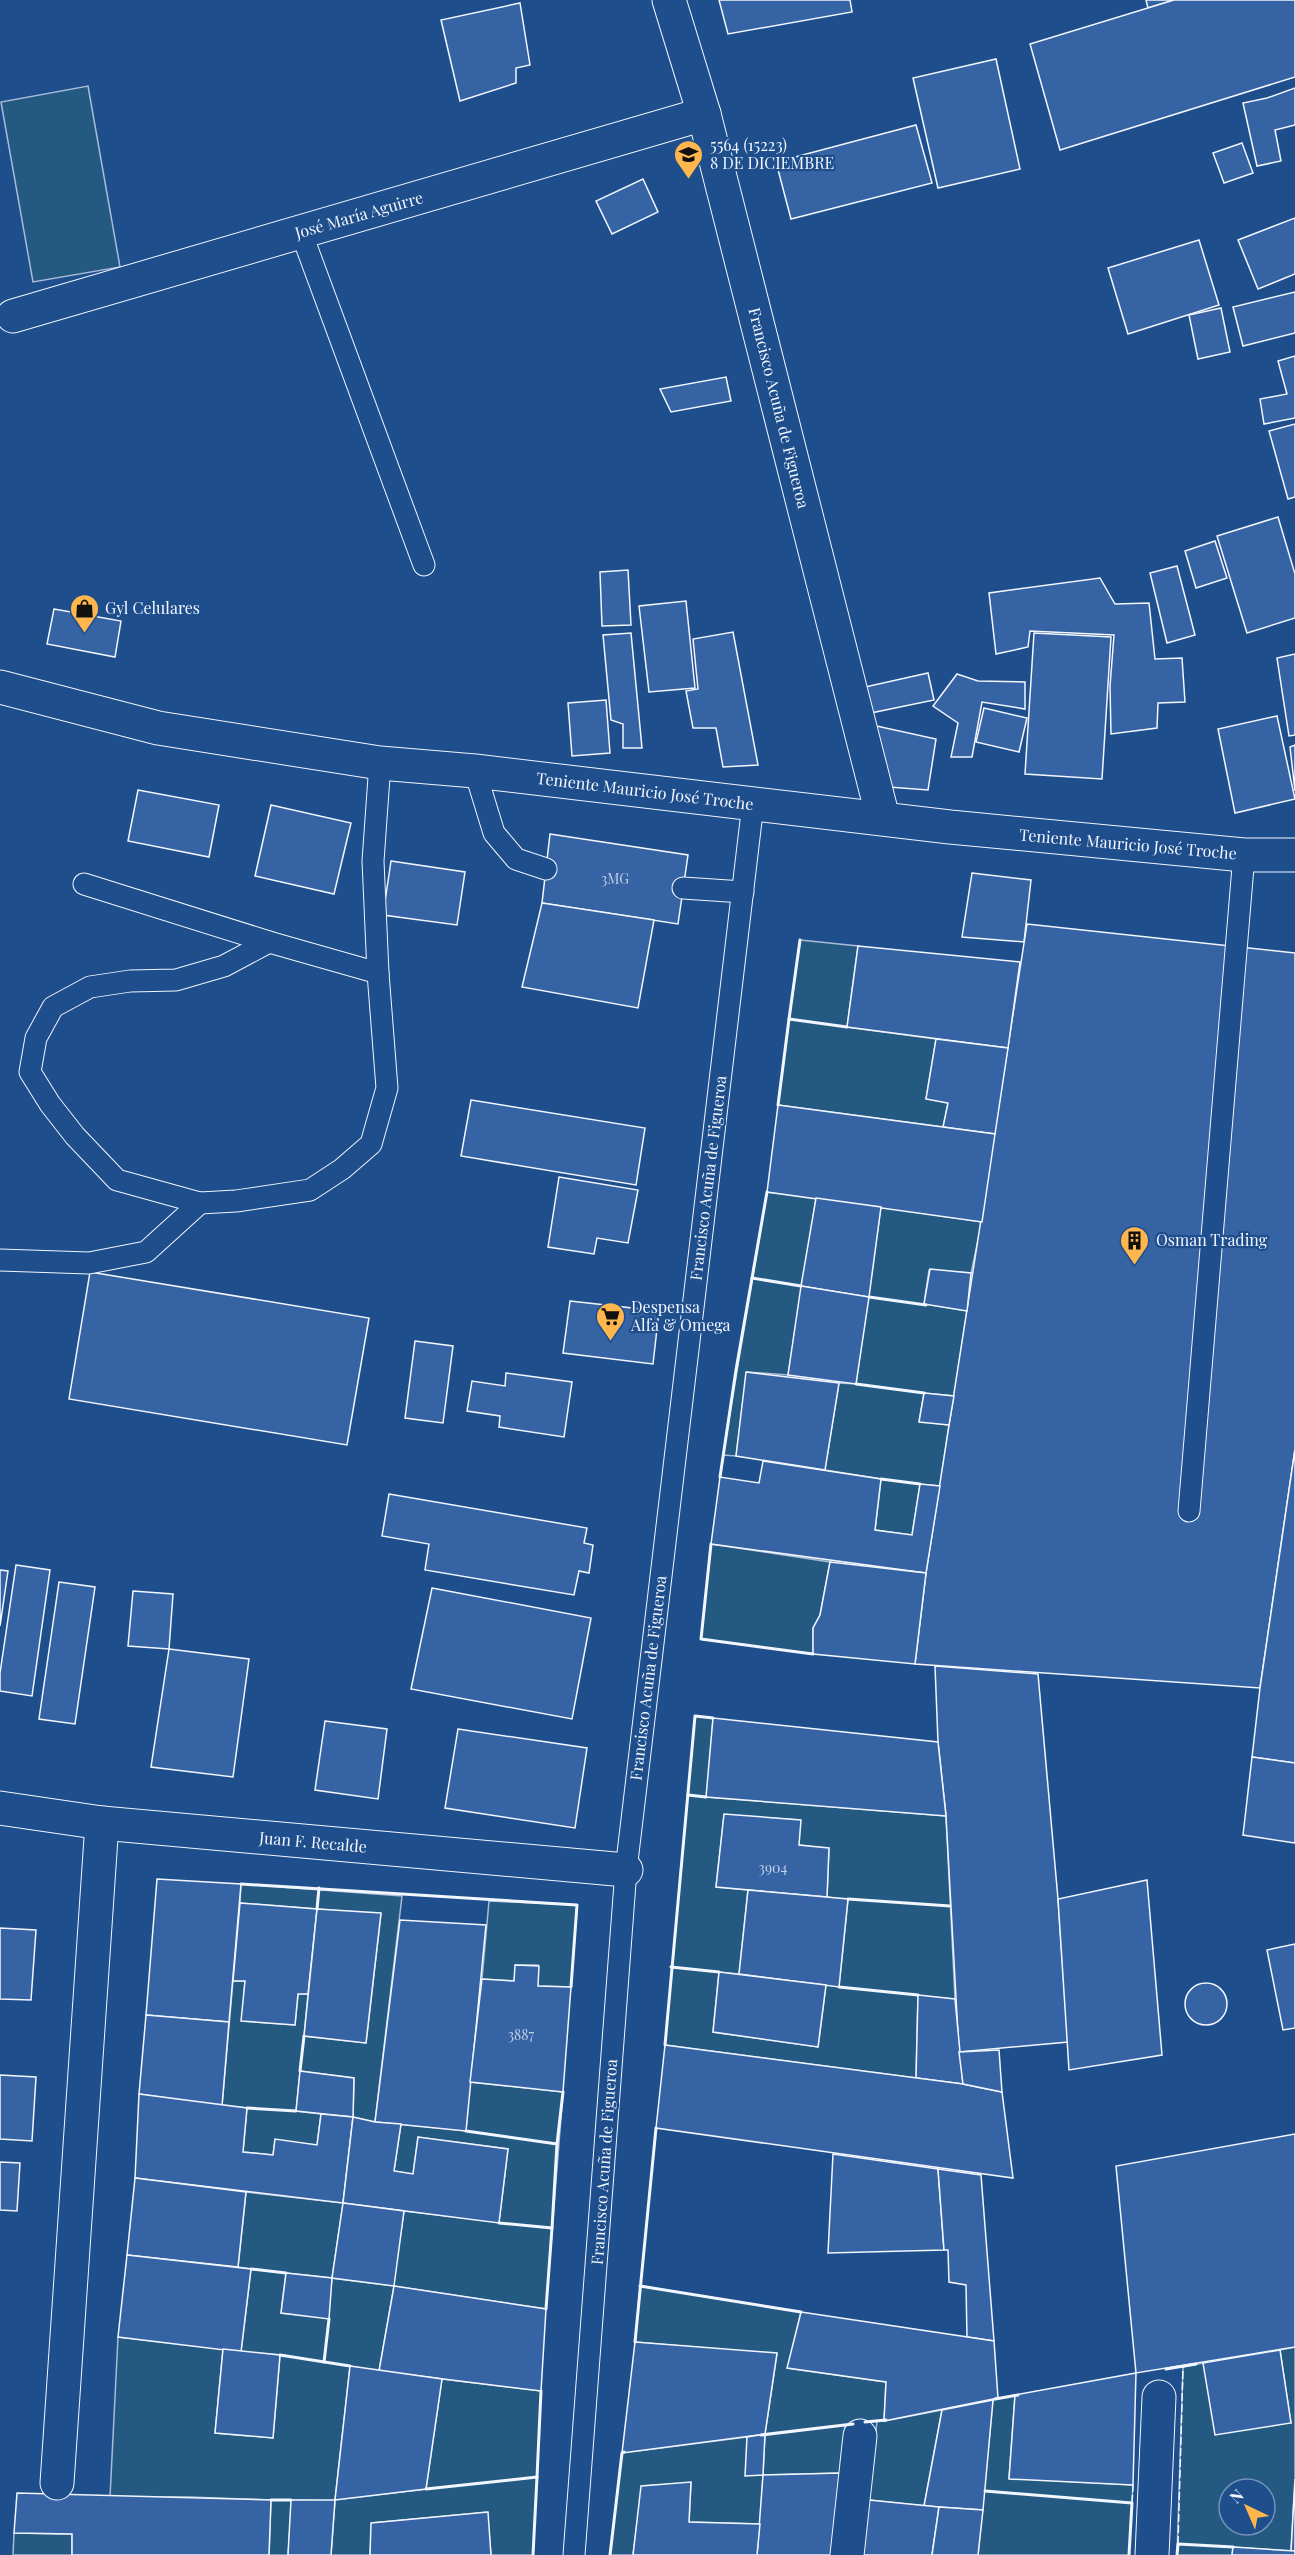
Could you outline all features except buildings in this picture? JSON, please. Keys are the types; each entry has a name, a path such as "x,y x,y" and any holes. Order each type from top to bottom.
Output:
{"street":[{"name":"Francisco Acuña de Figueroa","path":"669,0 704,114 884,818"},
{"name":"José María Aguirre","path":"13,316 704,114"},
{"name":"Teniente Mauricio José Troche","path":"0,687 158,728 380,763 475,771 950,827 1244,855 1295,855"},
{"name":"Juan F. Recalde","path":"0,1808 102,1823 626,1870"},
{"path":"57,2483 102,1823"},
{"path":"1152,2555 1159,2397"},
{"path":"847,2555 860,2436"}],"lane":[{"path":"301,232 424,565"},
{"path":"269,942 224,966 176,980 130,981 90,987 53,1007 36,1038 30,1072 50,1104 75,1136 117,1180 200,1203 236,1201 310,1190 342,1169 371,1144 387,1088 378,973 374,861 380,763"},
{"path":"475,771 494,833 516,859 546,870"},
{"name":"Francisco Acuña de Figueroa","path":"574,2555 626,1870 753,804"},
{"path":"1190,1511 1244,855"},
{"path":"84,884 269,942 378,973"},
{"path":"683,888 743,892"},
{"path":"0,1260 89,1263 146,1252 200,1203"}],"shaded area":[{"path":"88,86 120,267 33,282 1,102"},
{"path":"800,940 858,946 847,1027 936,1039 926,1099 948,1103 943,1127 778,1105"},
{"path":"767,1192 816,1198 788,1375 747,1372 736,1456 723,1455"},
{"path":"881,1207 982,1222 971,1273 929,1270 924,1304 967,1311 954,1396 924,1393 919,1421 949,1425 940,1486 920,1484 912,1535 875,1530 881,1479 825,1470 839,1383 856,1384"},
{"path":"711,1544 830,1562 820,1615 813,1628 813,1654 701,1639"},
{"path":"695,1716 713,1718 707,1797 946,1816 955,1999 918,1996 916,2078 665,2045","holes":["724,1815 800,1820 799,1845 829,1849 827,1897 848,1900 839,1986 826,1985 818,2047 713,2032 719,1972 739,1974 748,1890 716,1887"]},
{"path":"241,1884 402,1896 375,2122 353,2117 354,2078 300,2071 296,2111 321,2114 317,2145 275,2140 273,2155 243,2152 247,2108 222,2106 233,1981 245,1981 242,2021 295,2025 298,1994 308,1994 304,2036 366,2043 381,1914 240,1903"},
{"path":"489,1901 577,1905 571,1987 538,1986 538,1965 516,1965 514,1981 482,1979"},
{"path":"470,2082 563,2092 546,2309 394,2286 379,2371 350,2366 335,2500 426,2489 442,2379 541,2391 533,2555 491,2555 487,2512 372,2523 370,2555 331,2555 335,2501 292,2500 288,2555 269,2555 271,2500 110,2497 118,2337 223,2349 215,2433 273,2438 280,2355 241,2352 251,2269 238,2267 246,2192 343,2203 332,2278 393,2286 404,2211 499,2222 508,2149 418,2137 413,2174 394,2171 401,2124 466,2131","holes":["286,2273 332,2278 328,2318 281,2313"]},
{"path":"640,2286 801,2312 788,2368 886,2382 884,2421 942,2410 924,2506 869,2500 877,2421 845,2425 841,2473 763,2475 765,2434 777,2354 635,2342"},
{"path":"1295,2347 1295,2479 1291,2551 1233,2547 1232,2555 1177,2555 1183,2367 1203,2363 1291,2423 1280,2350"},
{"path":"1015,2395 1009,2478 1133,2485 1129,2555 978,2555 993,2400"},
{"path":"747,2437 746,2475 763,2475 760,2524 689,2522 691,2483 642,2486 633,2555 610,2555 622,2453"},
{"path":"14,2533 72,2534 72,2555 13,2555"}],"fence":[{"path":"1178,2544 1183,2367"},
{"path":"1132,2503 1133,2485"}],"wall":[{"path":"789,1019 800,940"},
{"path":"778,1105 789,1019 847,1027"},
{"path":"720,1477 767,1192"},
{"path":"752,1278 801,1286"},
{"path":"869,1297 926,1305"},
{"path":"856,1384 924,1393"},
{"path":"881,1479 920,1484"},
{"path":"711,1544 701,1639 813,1654"},
{"path":"665,2045 695,1716 713,1718"},
{"path":"688,1795 706,1797"},
{"path":"241,1884 577,1905 571,1987"},
{"path":"317,1909 319,1888"},
{"path":"848,1899 950,1906"},
{"path":"671,1967 719,1972"},
{"path":"839,1987 918,1995"},
{"path":"300,2071 304,2036"},
{"path":"557,2144 563,2092"},
{"path":"247,2108 296,2111"},
{"path":"635,2342 656,2128"},
{"path":"466,2131 557,2144 552,2228 499,2223"},
{"path":"546,2309 552,2228"},
{"path":"251,2269 286,2273"},
{"path":"640,2286 801,2312"},
{"path":"324,2362 329,2319"},
{"path":"280,2355 350,2366"},
{"path":"1166,2369 1196,2364"},
{"path":"426,2489 537,2477 541,2391"},
{"path":"995,2399 1018,2395"},
{"path":"865,2422 886,2420"},
{"path":"761,2435 853,2424"},
{"path":"610,2555 622,2453 624,2452"},
{"path":"533,2555 537,2477"},
{"path":"985,2491 1132,2503 1129,2555"},
{"path":"271,2500 291,2500"},
{"path":"1177,2555 1178,2544 1233,2547"}],"place":[{"name":"5564 (15223) 8 DE DICIEMBRE","path":"689,180"},
{"name":"Gyl Celulares","path":"84,634"},
{"name":"Osman Trading","path":"1135,1266"},
{"name":"Despensa Alfa & Omega","path":"610,1342"}]}
